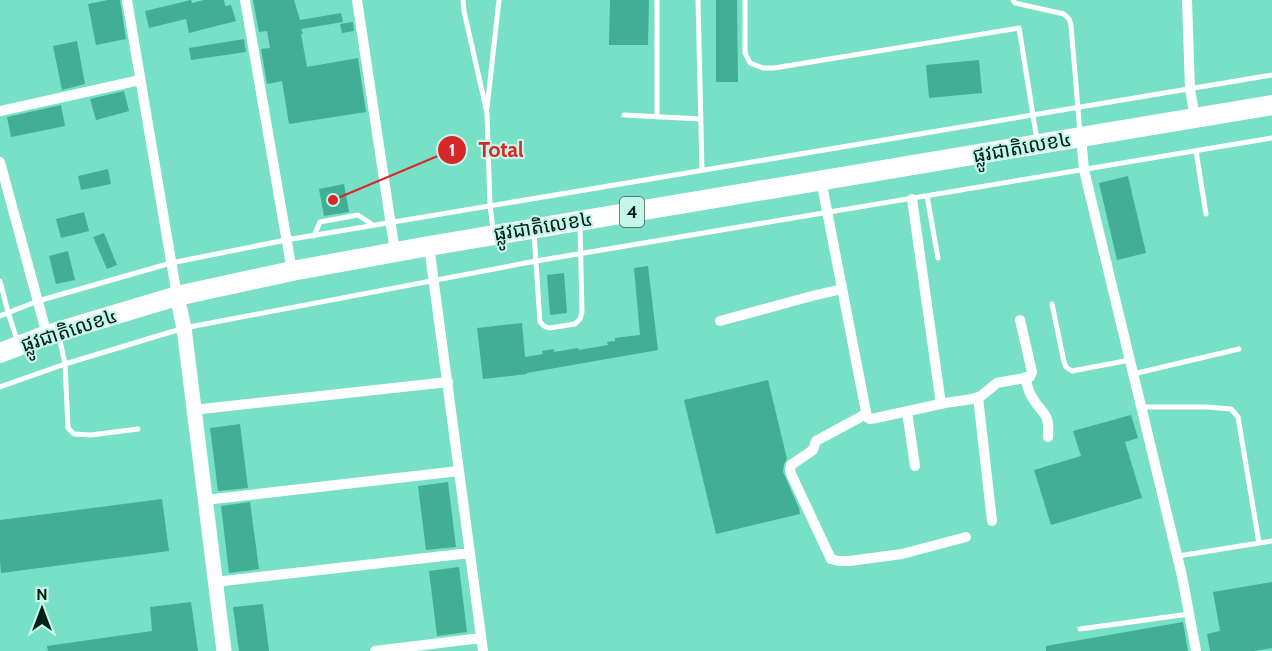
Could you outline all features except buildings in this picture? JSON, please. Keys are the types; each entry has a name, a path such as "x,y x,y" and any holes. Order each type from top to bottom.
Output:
{"highway":[{"name":"ផ្លូវជាតិលេខ៤","path":"0,353 53,333 177,296 292,271 579,220 1272,105"}],"street":[{"path":"127,0 184,328 224,651"},
{"path":"245,0 292,271"},
{"path":"357,0 395,252"},
{"path":"1187,0 1190,89 1195,118"},
{"path":"0,111 140,80"},
{"path":"1081,137 1084,170 1178,556 1196,651"},
{"path":"0,162 38,301 53,333"},
{"path":"821,180 867,417 907,412 978,397 997,383 1030,377 1032,372 1020,320"},
{"path":"912,199 941,404"},
{"path":"429,246 483,651"},
{"path":"720,321 842,289"},
{"path":"1025,377 1033,399 1044,412 1049,424 1048,437"},
{"path":"193,410 448,382"},
{"path":"978,397 992,521"},
{"path":"907,412 915,466"},
{"path":"866,414 816,441 813,450 791,465 792,476 831,559 849,561 902,554 966,537"},
{"path":"204,500 459,471"},
{"path":"215,582 470,553"},
{"path":"375,651 481,638"}],"lane":[{"path":"463,0 487,112"},
{"path":"494,235 490,205 487,112 499,0"},
{"path":"657,0 657,117"},
{"path":"698,0 702,170"},
{"path":"745,0 745,53 750,63 763,68 1019,28 1038,144"},
{"path":"1012,0 1015,3 1064,14 1069,19 1081,137"},
{"path":"0,316 38,301 171,263 286,240 1272,75"},
{"path":"624,115 701,119"},
{"path":"0,387 65,364 184,328 536,261 1272,138"},
{"path":"1196,151 1206,214"},
{"path":"927,196 938,258"},
{"path":"314,236 320,222 358,215 373,225"},
{"path":"533,228 540,322 549,328 575,324 582,312 579,220"},
{"path":"0,281 19,346"},
{"path":"1052,304 1064,362 1069,370 1130,360"},
{"path":"53,333 65,364 69,428 74,434 91,435 138,429"},
{"path":"1133,374 1239,349"},
{"path":"1141,407 1207,407 1234,411 1238,417 1259,543"},
{"path":"1178,556 1272,541"},
{"path":"1080,629 1189,614"}],"place":[{"name":"Total","path":"333,200"}]}
